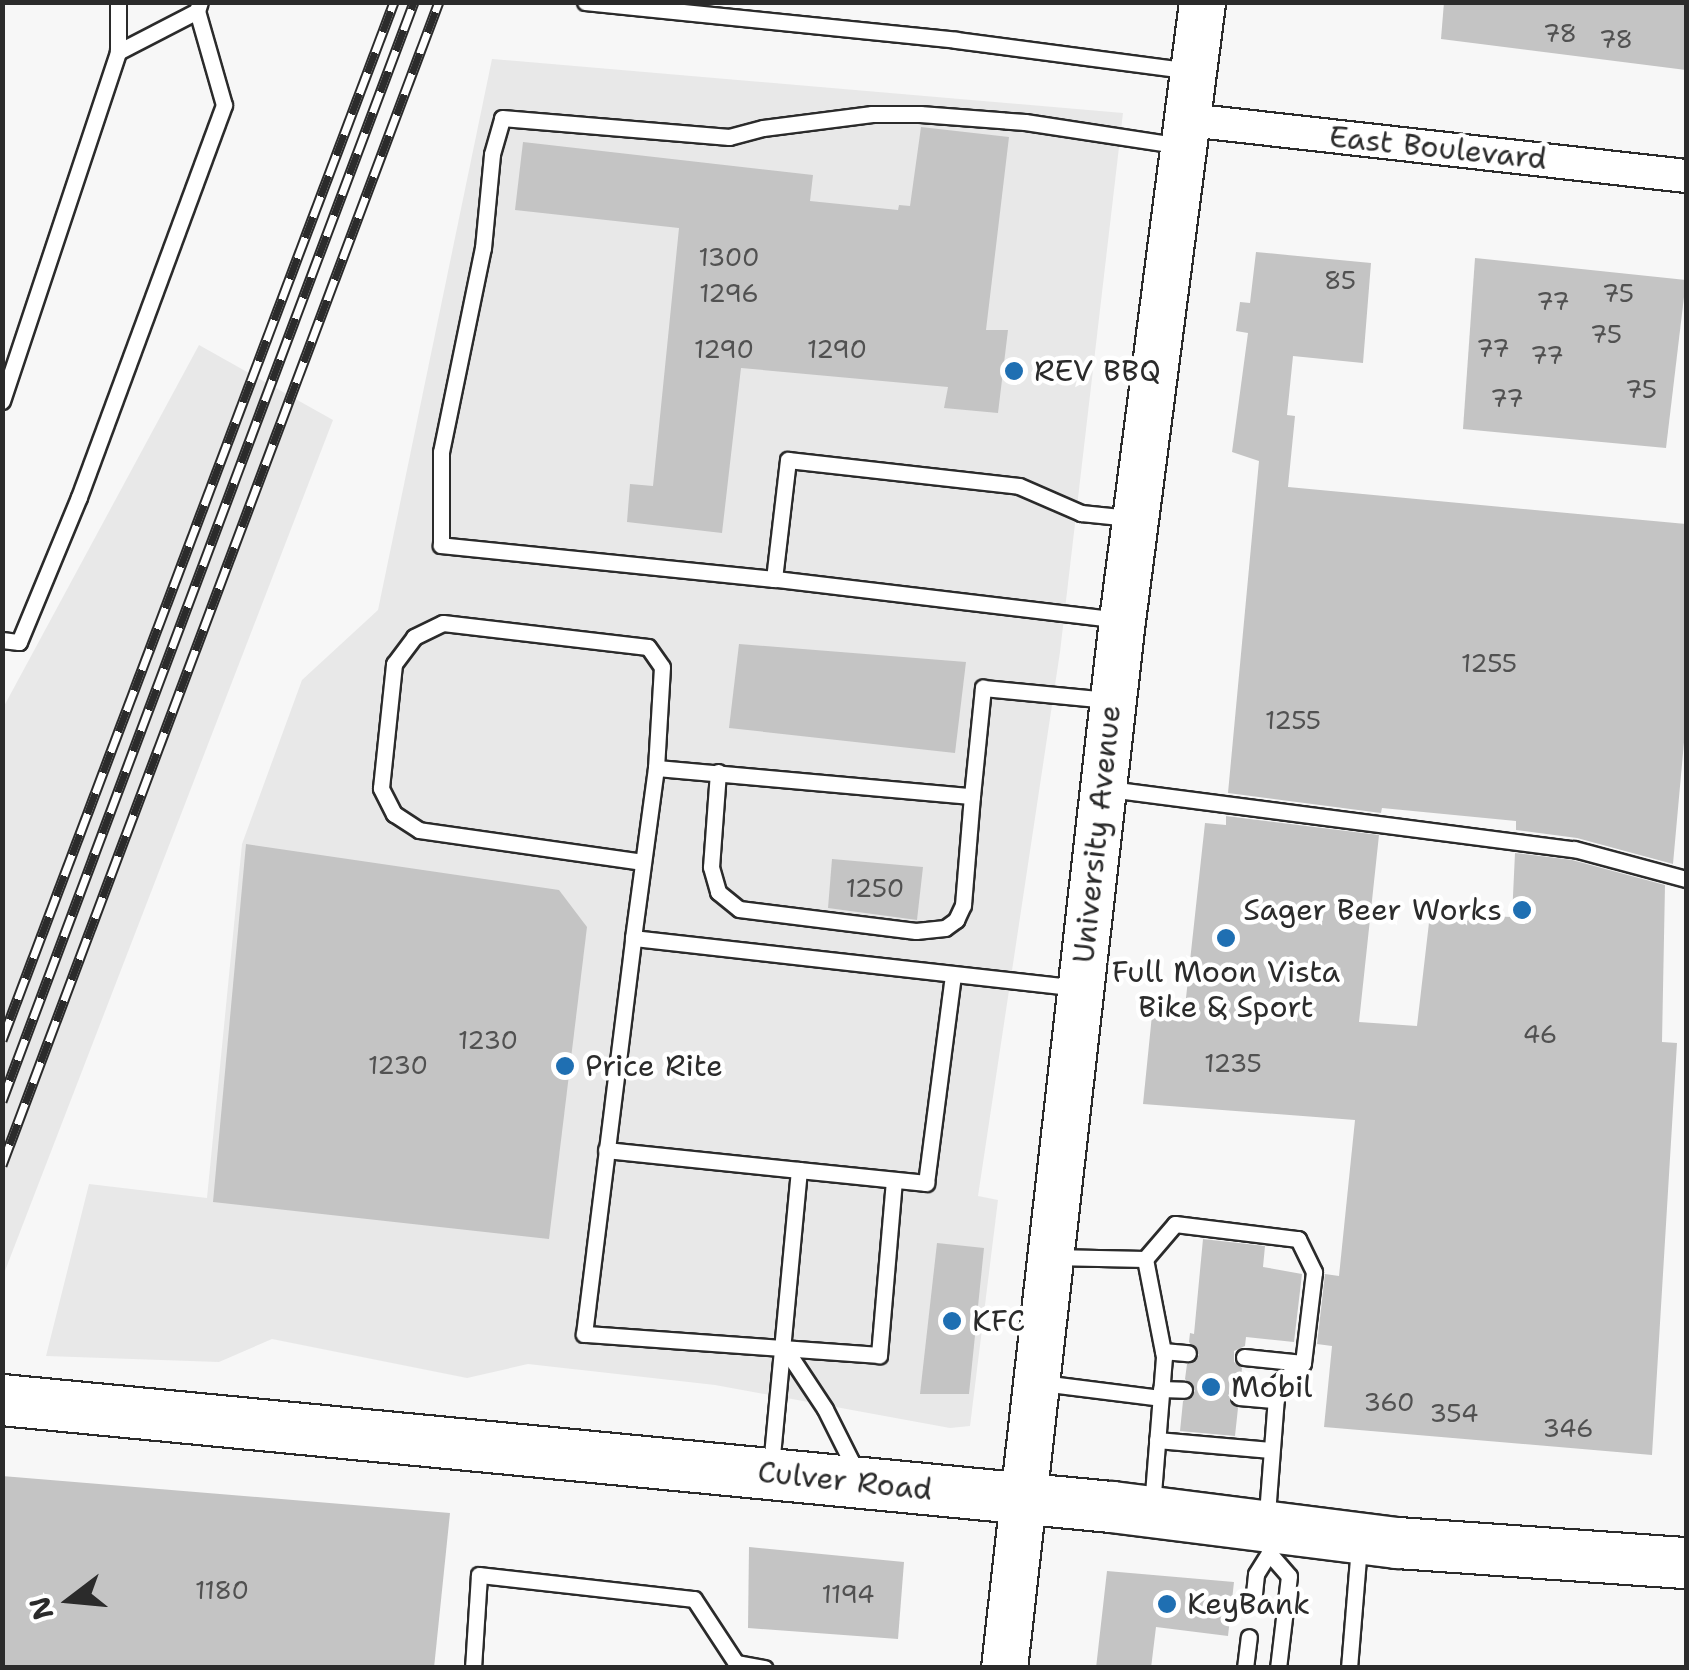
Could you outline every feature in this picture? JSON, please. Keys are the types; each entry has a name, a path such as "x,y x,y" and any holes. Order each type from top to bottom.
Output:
{"main road":[{"name":"University Avenue","path":"1004,1668 1112,700 1202,2"},
{"name":"Culver Road","path":"2,1400 1152,1512 1268,1540 1359,1538 1686,1563"}],"street":[{"name":"East Boulevard","path":"1187,133 1686,176"}],"lane":[{"path":"2,400 118,52 118,2"},
{"path":"585,2 956,40 1194,72"},
{"path":"2,640 20,642 80,497 224,105 199,7 118,52"},
{"path":"1122,620 774,578 441,545 442,452 483,248 492,154 502,118 729,137 763,128 872,114 1187,133"},
{"path":"2,347 20,349"},
{"path":"774,578 788,460 1019,486 1081,514 1134,518"},
{"path":"644,862 419,830 394,814 381,788 394,664 414,637 443,623 648,647 662,667 656,768 584,1334 879,1355 894,1180"},
{"path":"718,772 710,866 718,892 739,909 916,931 945,928 956,920 963,905 983,688 1112,700"},
{"path":"656,768 972,796"},
{"path":"1102,788 1574,849 1686,880"},
{"path":"634,938 1080,988"},
{"path":"606,1150 926,1183 953,975"},
{"path":"770,1473 799,1170"},
{"path":"1048,1257 1145,1258 1175,1224 1298,1238 1314,1272 1303,1362 1277,1384 1268,1540 1256,1574 1253,1603"},
{"path":"1145,1258 1163,1351 1152,1512"},
{"path":"784,1347 825,1409 862,1482"},
{"path":"1163,1351 1188,1353"},
{"path":"1244,1357 1303,1362"},
{"path":"1034,1382 1161,1394 1184,1390"},
{"path":"1239,1397 1276,1400"},
{"path":"1157,1440 1271,1450"},
{"path":"1349,1668 1359,1538"},
{"path":"1268,1540 1289,1576 1278,1668"},
{"path":"473,1668 479,1575 694,1599 736,1665 766,1668"},
{"path":"1244,1668 1248,1637"}],"shaded area":[{"path":"492,59 1123,113 1060,652 978,1196 998,1200 970,1426 950,1428 715,1385 528,1364 467,1378 272,1339 219,1362 46,1356 89,1184 207,1198 242,844 302,680 378,610"},
{"path":"199,345 333,420 3,1276 3,708"}],"building":[{"path":"1444,2 1686,2 1686,70 1441,39"},
{"path":"921,127 1009,137 986,330 1008,330 998,413 944,408 948,387 741,368 722,533 627,522 630,484 653,486 679,228 515,210 523,142 813,175 810,201 898,210 899,205 910,206"},
{"path":"1256,252 1371,263 1363,363 1293,356 1287,415 1295,416 1288,487 1686,524 1686,720 1673,864 1577,838 1516,830 1516,821 1382,808 1381,813 1228,793 1259,461 1232,452 1248,333 1236,331 1240,302 1250,303"},
{"path":"1475,258 1686,280 1666,448 1463,429"},
{"path":"739,644 966,662 955,753 729,728"},
{"path":"1226,816 1379,835 1359,1022 1417,1026 1430,914 1512,917 1515,853 1572,860 1665,885 1662,1042 1677,1043 1652,1455 1324,1427 1332,1346 1317,1344 1325,1274 1339,1276 1355,1120 1143,1104 1153,1005 1185,1007 1205,823 1226,825"},
{"path":"246,844 559,890 587,927 549,1239 213,1202"},
{"path":"832,859 923,867 917,920 828,908"},
{"path":"1203,1239 1265,1246 1263,1267 1302,1274 1294,1342 1246,1337 1245,1346 1234,1351 1234,1362 1242,1368 1240,1386 1228,1395 1238,1408 1235,1436 1180,1431 1183,1401 1195,1391 1185,1379 1187,1364 1199,1355 1189,1342 1190,1333 1194,1334"},
{"name":"KFC","path":"937,1243 984,1248 969,1394 920,1394"},
{"path":"2,1476 450,1513 434,1668 2,1668"},
{"path":"749,1547 904,1562 898,1639 748,1628"},
{"name":"KeyBank","path":"1107,1571 1234,1582 1228,1636 1156,1627 1151,1668 1096,1668"}],"railway":[{"path":"2,1040 394,2"},
{"path":"2,1101 414,2"},
{"path":"2,1165 439,2"}],"place":[{"name":"REV BBQ","path":"1014,371"},
{"name":"Sager Beer Works","path":"1522,910"},
{"name":"Full Moon Vista Bike & Sport","path":"1226,938"},
{"name":"Price Rite","path":"565,1066"},
{"name":"KFC","path":"952,1321"},
{"name":"Mobil","path":"1211,1387"},
{"name":"KeyBank","path":"1167,1604"}]}
